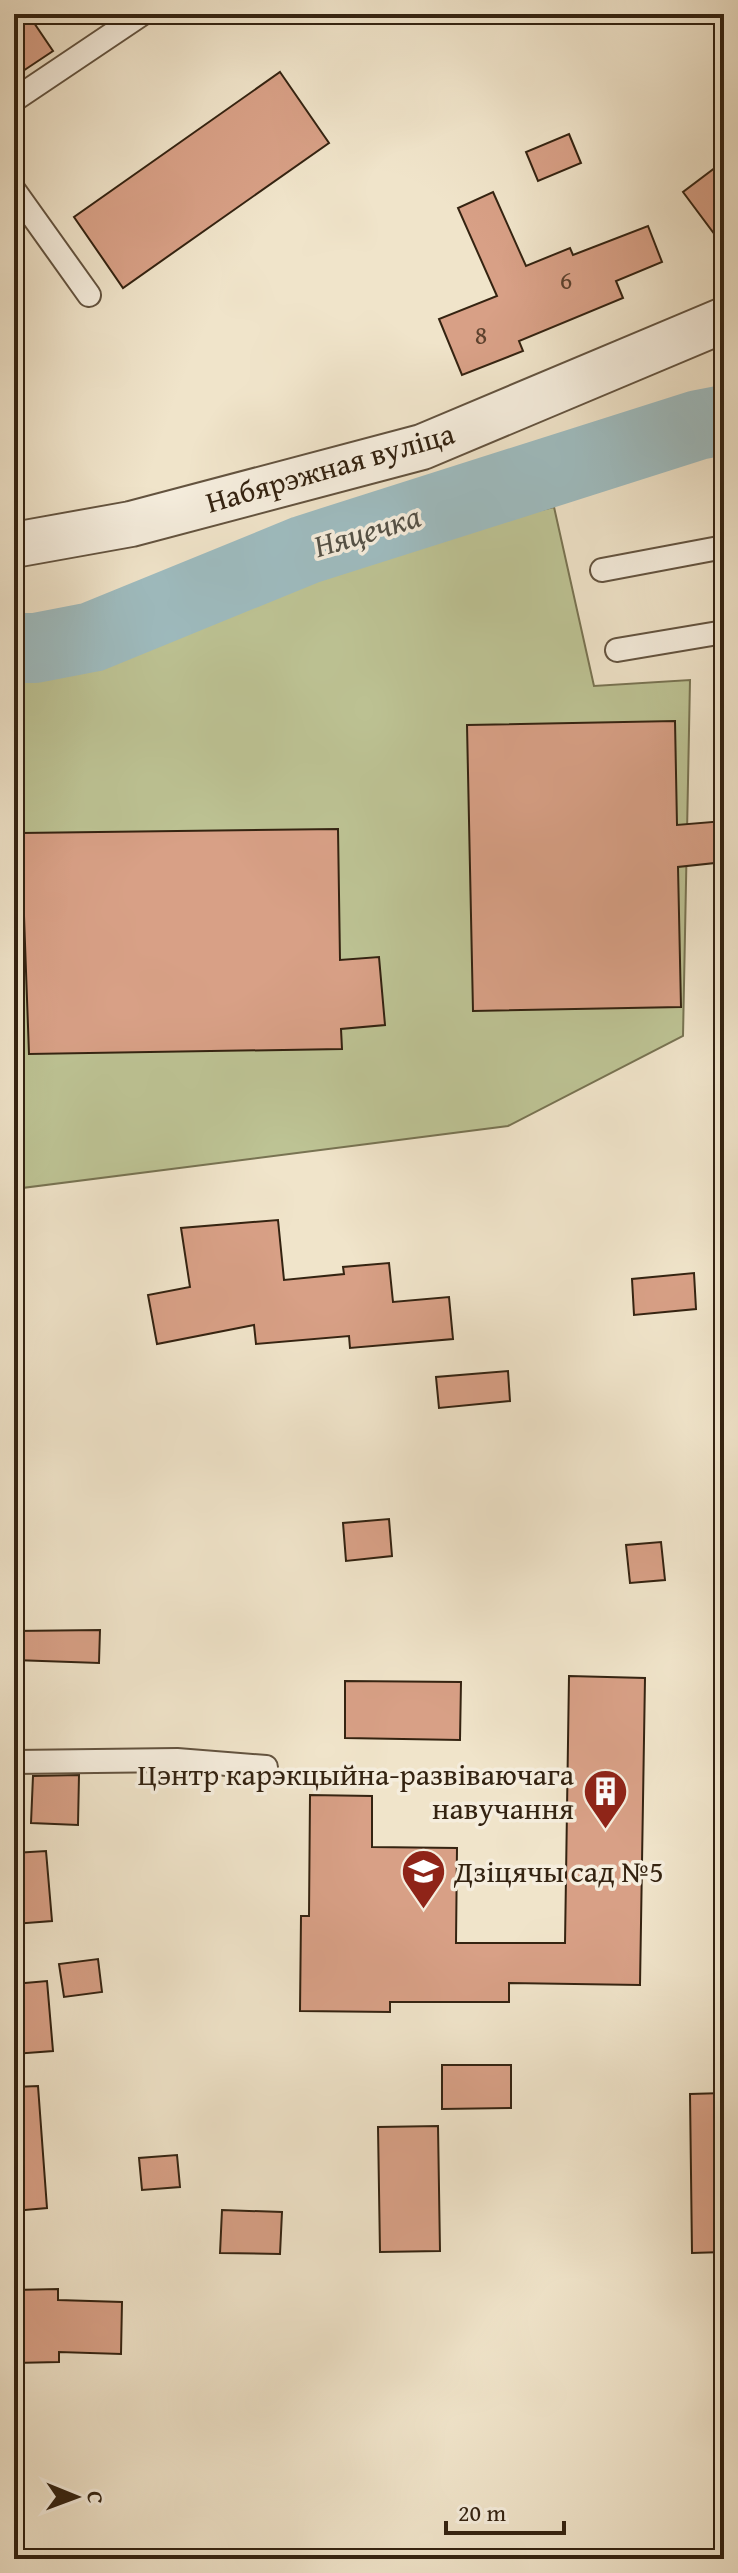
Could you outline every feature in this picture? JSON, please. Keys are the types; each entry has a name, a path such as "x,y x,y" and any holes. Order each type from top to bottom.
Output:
{"street":[{"name":"Набярэжная вуліца","path":"14,545 131,524 422,447 724,320"}],"lane":[{"path":"14,100 142,14"},
{"path":"14,190 89,295"},
{"path":"602,570 724,547"},
{"path":"617,650 724,632"},
{"path":"14,1762 177,1760 266,1767"}],"green space":[{"path":"554,507 594,686 690,680 683,1036 508,1126 14,1189 14,667 127,646 330,561"}],"building":[{"path":"14,14 28,14 53,51 14,77"},
{"path":"280,72 329,143 123,288 74,217"},
{"path":"569,134 581,163 538,181 526,152"},
{"path":"724,161 724,247 683,192"},
{"path":"493,192 526,266 570,248 573,255 648,226 662,262 616,281 623,298 519,341 523,351 462,375 439,319 497,296 458,208"},
{"path":"675,721 677,825 724,821 724,862 678,867 681,1007 473,1011 467,725"},
{"path":"338,829 340,960 379,957 385,1025 341,1029 342,1049 29,1054 21,833"},
{"path":"278,1220 284,1280 344,1274 343,1267 389,1263 393,1302 449,1297 453,1339 350,1348 349,1336 256,1344 254,1325 157,1344 148,1295 190,1287 181,1228"},
{"path":"694,1273 696,1309 634,1315 632,1279"},
{"path":"508,1371 510,1401 439,1408 436,1377"},
{"path":"389,1519 392,1556 346,1561 343,1523"},
{"path":"661,1542 665,1580 630,1583 626,1545"},
{"path":"100,1630 99,1663 14,1660 14,1631"},
{"path":"569,1676 645,1678 640,1985 509,1983 509,2002 390,2002 390,2012 300,2011 301,1916 309,1916 310,1795 372,1796 372,1847 457,1848 456,1943 565,1943"},
{"path":"345,1681 461,1682 460,1740 345,1738"},
{"path":"79,1775 78,1825 31,1823 33,1776"},
{"path":"46,1851 52,1921 14,1924 14,1853"},
{"path":"98,1959 102,1992 64,1997 59,1964"},
{"path":"47,1981 53,2051 14,2054 14,1984"},
{"path":"442,2065 511,2065 511,2108 442,2109"},
{"path":"38,2086 47,2208 14,2211 14,2087"},
{"path":"724,2093 724,2252 692,2253 690,2094"},
{"path":"438,2126 440,2251 380,2252 378,2127"},
{"path":"177,2155 180,2187 142,2190 139,2158"},
{"path":"222,2210 282,2212 280,2254 220,2253"},
{"path":"58,2289 58,2300 122,2302 121,2354 59,2352 59,2362 14,2363 14,2290"}],"waterway":[{"name":"Няцечка","path":"14,648 35,648 92,637 305,550 698,425 724,420"}],"place":[{"name":"Цэнтр карэкцыйна-развіваючага навучання","path":"605,1831"},
{"name":"Дзіцячы сад №5","path":"423,1911"}]}
